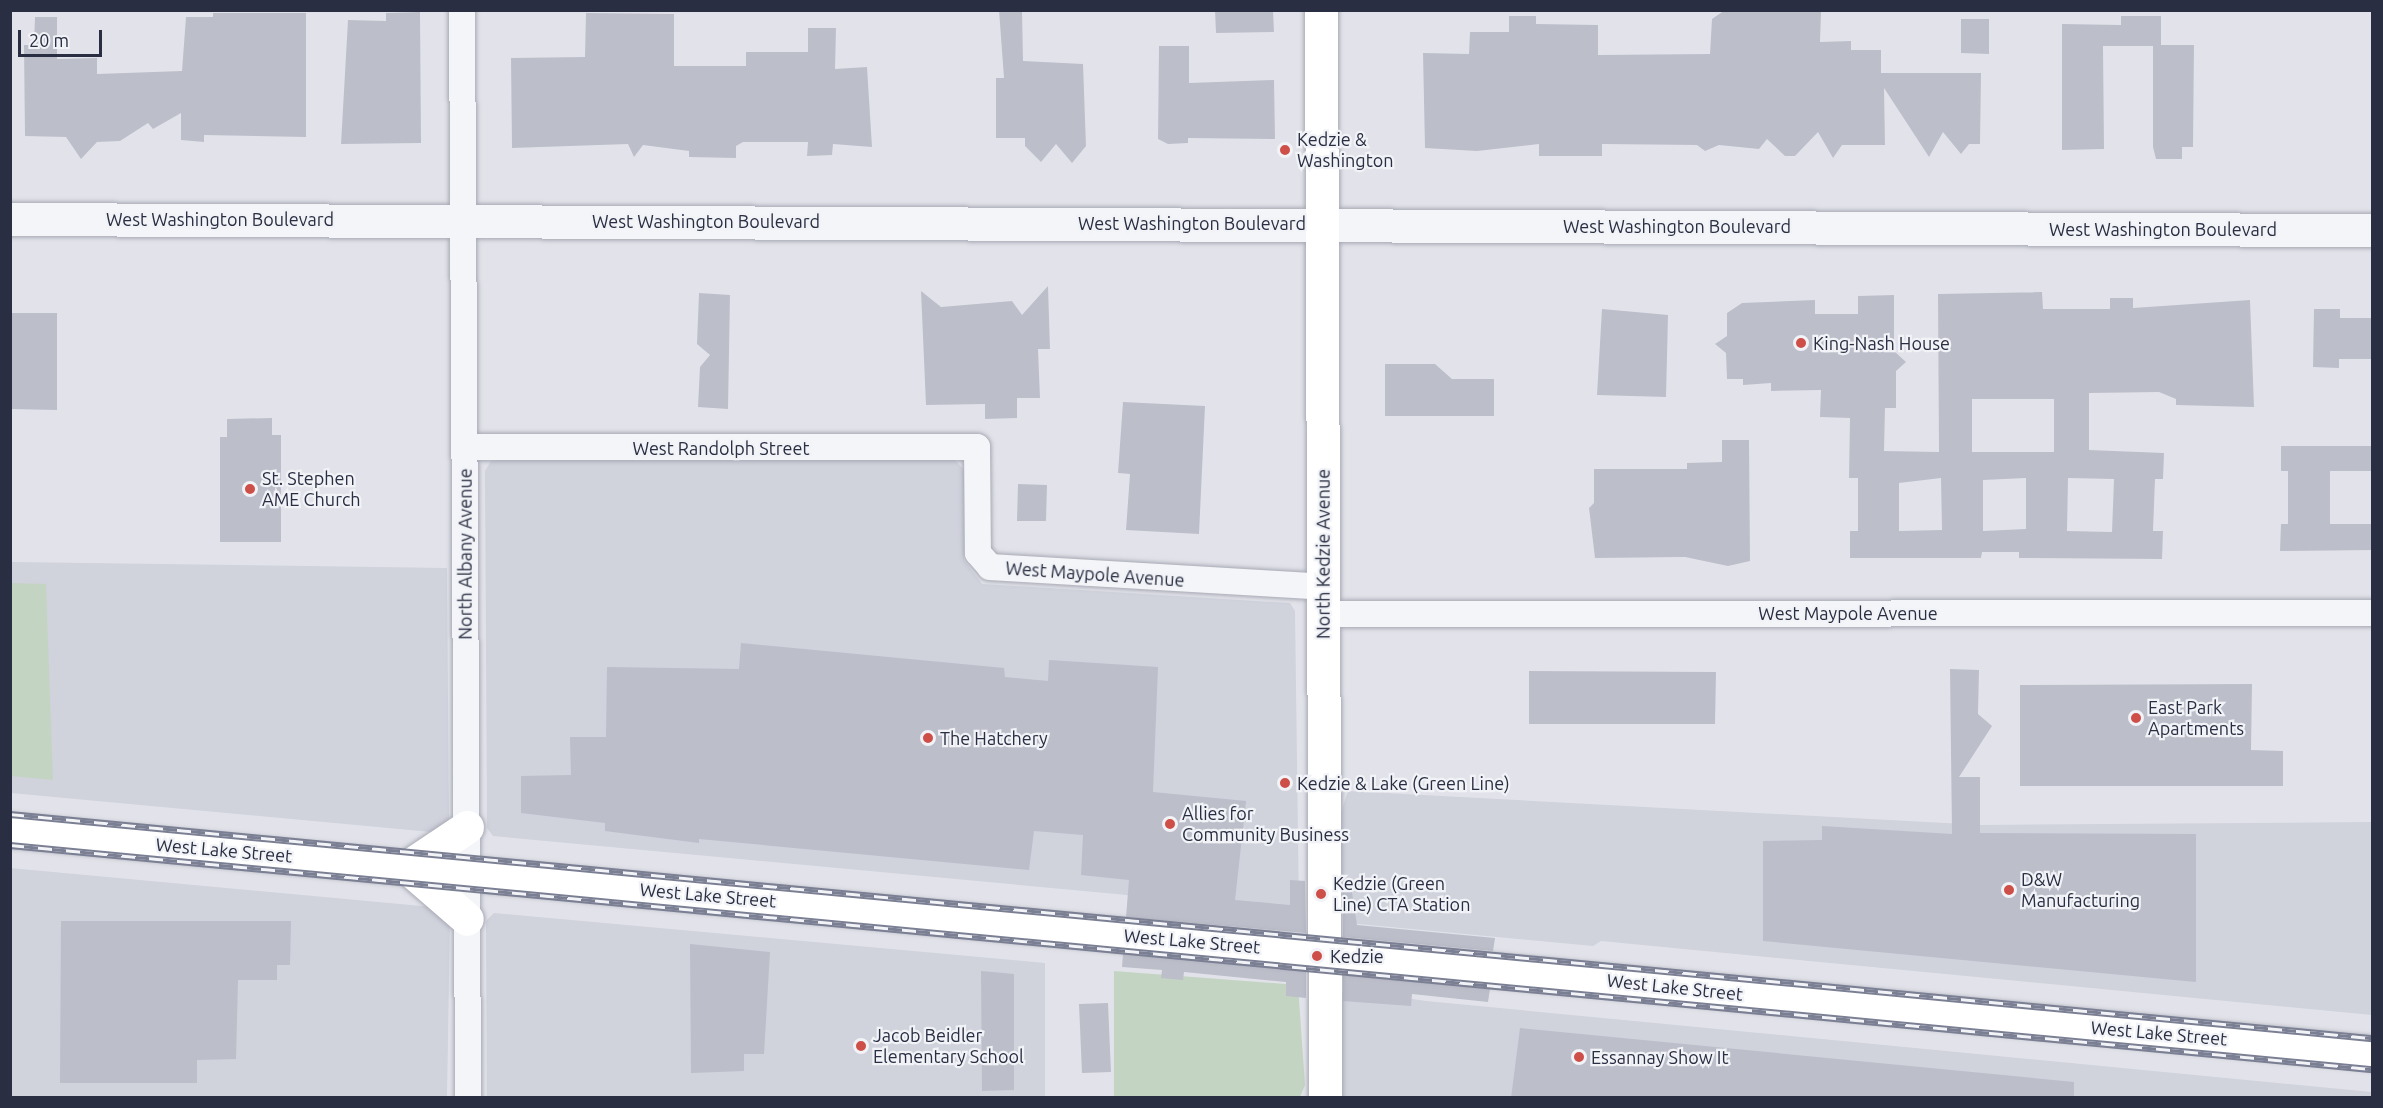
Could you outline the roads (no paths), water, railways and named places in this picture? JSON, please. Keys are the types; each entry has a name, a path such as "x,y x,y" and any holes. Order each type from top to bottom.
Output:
{"main road":[{"name":"North Kedzie Avenue","path":"1321,10 1324,1098"},
{"path":"467,827 407,867 467,919"},
{"name":"West Lake Street","path":"10,830 2373,1053"}],"street":[{"name":"North Albany Avenue","path":"462,10 468,1098"},
{"name":"West Washington Boulevard","path":"10,219 2373,230"},
{"name":"West Randolph Street","path":"465,447 977,447"},
{"name":"West Maypole Avenue","path":"977,447 978,553 990,567 1323,600 2373,614"}],"railway":[{"path":"10,814 2372,1038"},
{"path":"10,845 2372,1069"}],"place":[{"name":"Kedzie & Washington","path":"1285,150"},
{"name":"King-Nash House","path":"1801,343"},
{"name":"St. Stephen AME Church","path":"250,489"},
{"name":"East Park Apartments","path":"2136,718"},
{"name":"The Hatchery","path":"928,738"},
{"name":"Kedzie & Lake (Green Line)","path":"1285,783"},
{"name":"Allies for Community Business","path":"1170,824"},
{"name":"D&W Manufacturing","path":"2009,890"},
{"name":"Kedzie (Green Line) CTA Station","path":"1321,894"},
{"name":"Kedzie","path":"1317,956"},
{"name":"Jacob Beidler Elementary School","path":"861,1046"},
{"name":"Essannay Show It","path":"1579,1057"}]}
